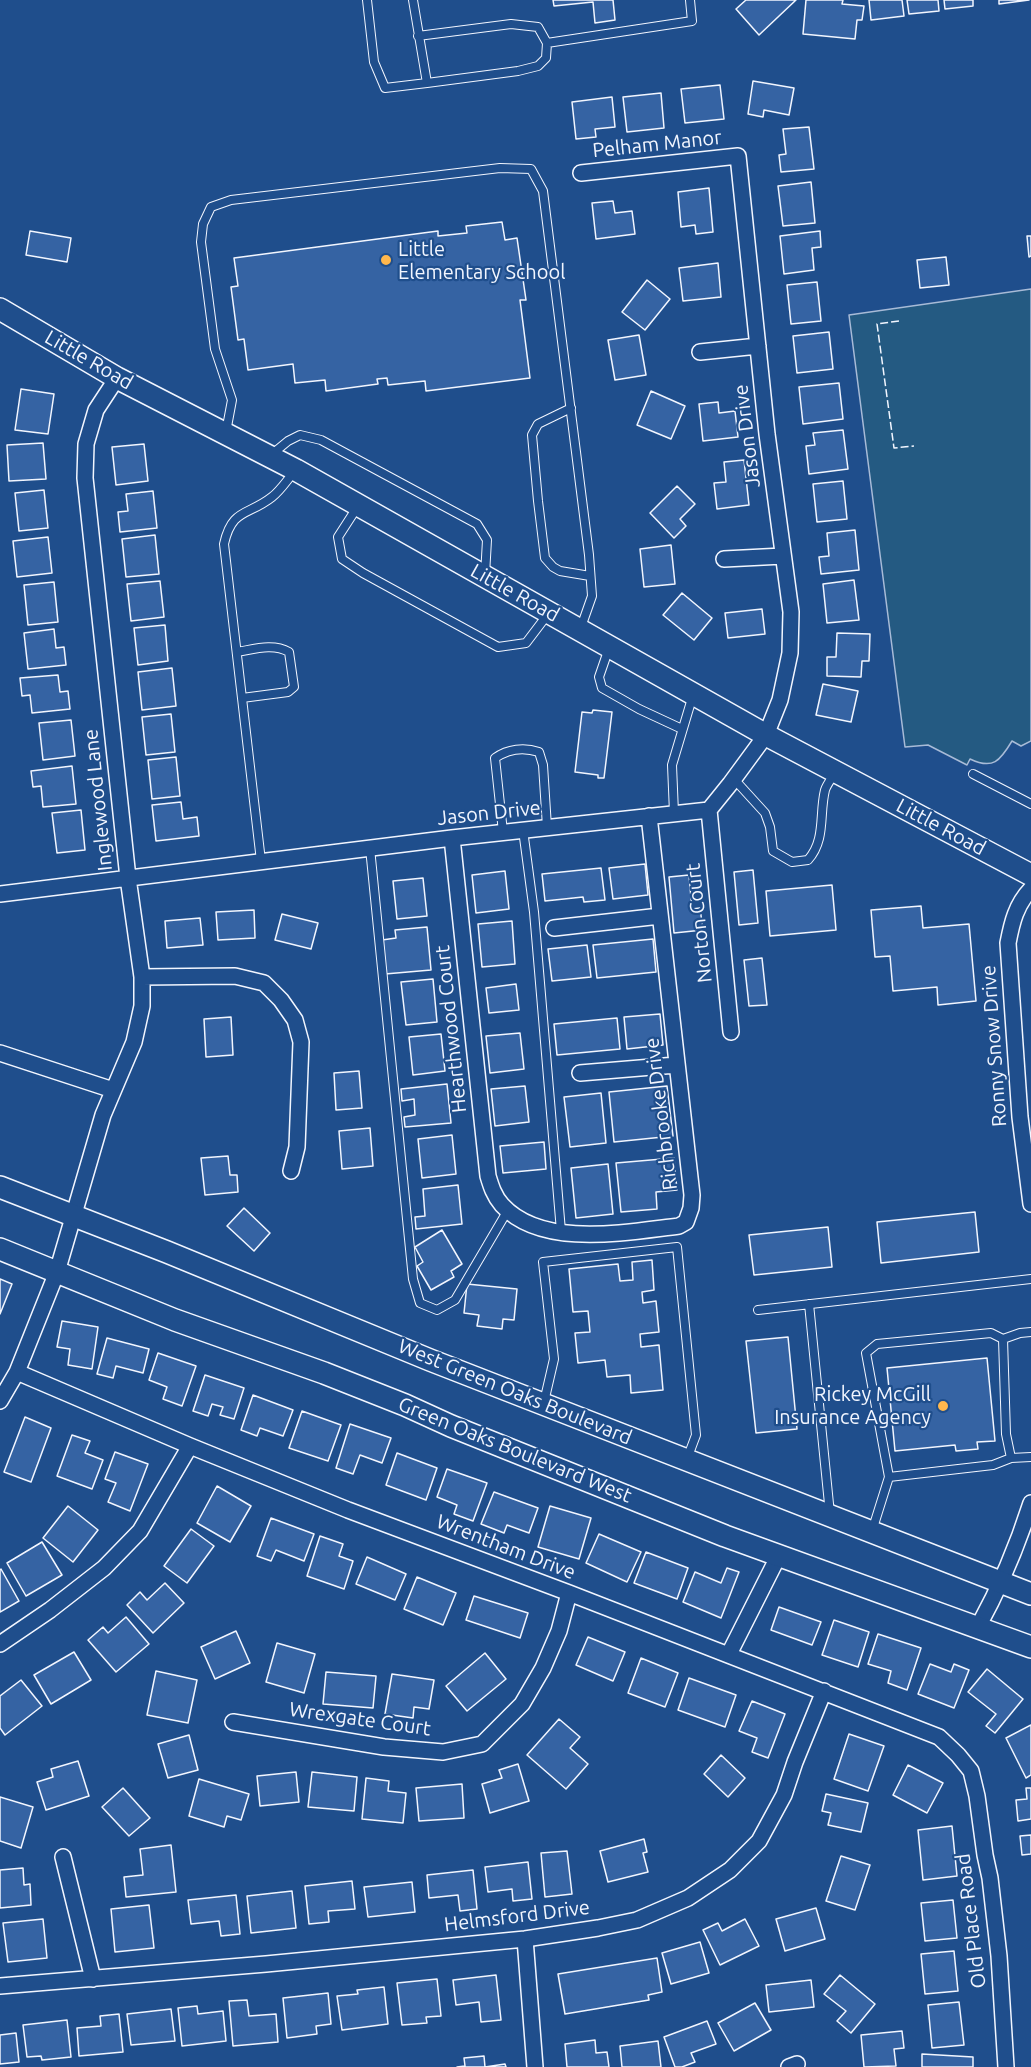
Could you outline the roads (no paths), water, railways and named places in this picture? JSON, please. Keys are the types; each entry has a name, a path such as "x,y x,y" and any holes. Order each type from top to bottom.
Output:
{"main road":[{"name":"Little Road","path":"0,309 117,378 296,470 766,735 1031,875"},
{"name":"West Green Oaks Boulevard","path":"0,1187 543,1404 1031,1594"},
{"name":"Green Oaks Boulevard West","path":"0,1249 175,1320 324,1373 725,1536 1031,1647"}],"street":[{"name":"Pelham Manor","path":"580,173 738,156"},
{"name":"Jason Drive","path":"0,894 452,838 709,810 766,735 780,700 790,654 790,612 767,434 738,156"},
{"path":"700,352 758,346"},
{"name":"Inglewood Lane","path":"0,1401 17,1372 57,1272 104,1114 134,1042 142,1006 142,977 128,878 85,478 86,444 96,410 117,378"},
{"path":"724,559 783,556"},
{"name":"Norton Court","path":"709,810 731,1032"},
{"name":"Richbrooke Drive","path":"508,1210 530,1225 579,1234 630,1232 679,1226 686,1222 692,1208 650,816"},
{"name":"Hearthwood Court","path":"452,838 488,1176 495,1195 508,1210"},
{"name":"Ronny Snow Drive","path":"1031,889 1021,900 1008,943 1031,1204"},
{"path":"554,928 660,916"},
{"path":"142,977 235,976 264,983 281,1000 295,1020 301,1042 297,1147 291,1171"},
{"path":"0,1053 113,1090"},
{"path":"580,1073 676,1065"},
{"name":"Wrentham Drive","path":"17,1372 348,1510 729,1654 939,1737 958,1755 970,1771"},
{"path":"0,1644 50,1611 104,1568 140,1531 190,1446"},
{"path":"978,1627 1002,1582 1018,1545 1031,1503"},
{"path":"729,1654 779,1556"},
{"name":"Wrexgate Court","path":"233,1722 384,1747 443,1752 482,1744 522,1704 543,1668 559,1631 569,1593"},
{"name":"Helmsford Drive","path":"0,1986 525,1939 637,1920 688,1898 730,1870 759,1841 784,1795 824,1691"},
{"name":"Old Place Road","path":"970,1771 977,1796 990,1878 999,1956 1006,2067"},
{"path":"63,1857 93,1979"},
{"path":"525,1939 535,2067"}],"lane":[{"path":"367,0 374,62 385,88 508,73 538,66 546,58 547,43 538,27 511,24 471,31 418,36"},
{"path":"413,0 427,83"},
{"path":"547,43 692,21 690,0"},
{"path":"225,434 232,400 215,349 201,242 203,224 211,207 231,200 500,168 531,169 543,191 591,576 592,596 580,630"},
{"path":"571,408 538,424 532,435 538,501 545,558 560,571 591,576"},
{"path":"269,456 300,435 321,440 477,524 487,540 485,577"},
{"path":"261,861 224,544 227,531 235,518 275,495 296,470"},
{"path":"359,505 338,537 342,559 363,573 498,647 526,643 549,613"},
{"path":"237,652 269,646 281,648 290,652 292,668 294,687 288,692 242,698"},
{"path":"610,647 599,677 602,687 639,709 682,729"},
{"path":"674,813 672,765 693,694"},
{"path":"503,832 495,758 505,752 528,749 539,752 543,765 547,827"},
{"path":"734,779 765,813 770,826 773,851 792,862 808,860 816,851 822,825 825,789 836,772"},
{"path":"973,774 1031,804"},
{"path":"523,830 535,924 561,1232"},
{"path":"370,848 413,1280 420,1303 437,1310 455,1300 508,1210"},
{"path":"543,1404 554,1359 543,1262 677,1247 696,1435 687,1460"},
{"path":"758,1310 1031,1279"},
{"path":"809,1304 831,1516"},
{"path":"872,1532 889,1478 866,1353 877,1344 992,1333 1003,1339 1031,1332"},
{"path":"1003,1339 1006,1434 1011,1458"},
{"path":"889,1478 993,1465 1011,1458 1031,1457"}],"place":[{"name":"Little Elementary School","path":"386,260"},
{"name":"Rickey McGill Insurance Agency","path":"943,1406"}]}
